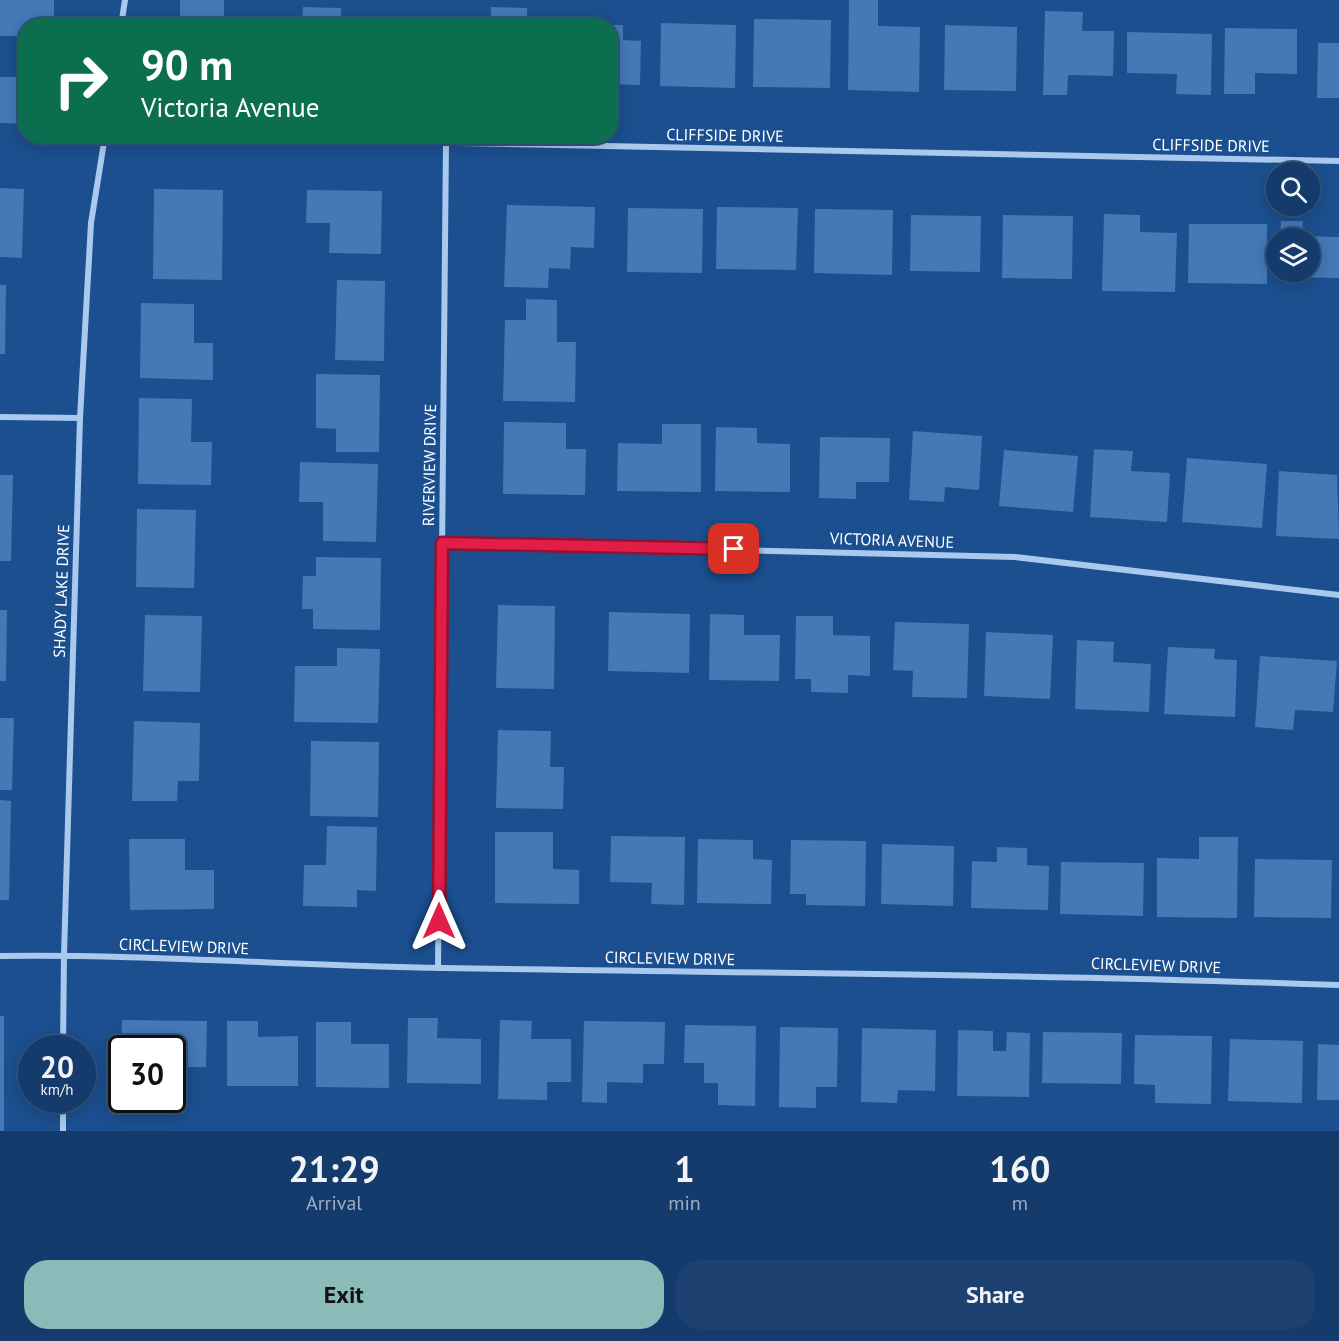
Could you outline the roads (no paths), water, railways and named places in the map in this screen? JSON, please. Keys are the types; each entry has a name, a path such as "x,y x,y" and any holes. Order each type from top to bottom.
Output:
{"street":[{"path":"123,18 125,0"},
{"name":"SHADY LAKE DRIVE","path":"63,1035 80,418 91,223 104,144"},
{"name":"RIVERVIEW DRIVE","path":"438,968 446,144"},
{"name":"CLIFFSIDE DRIVE","path":"540,144 1339,161"},
{"path":"0,417 80,418"},
{"name":"VICTORIA AVENUE","path":"442,543 1015,557 1339,595"},
{"name":"CIRCLEVIEW DRIVE","path":"0,956 64,955 438,968 1122,977 1339,985"},
{"path":"63,1113 63,1131"}]}
